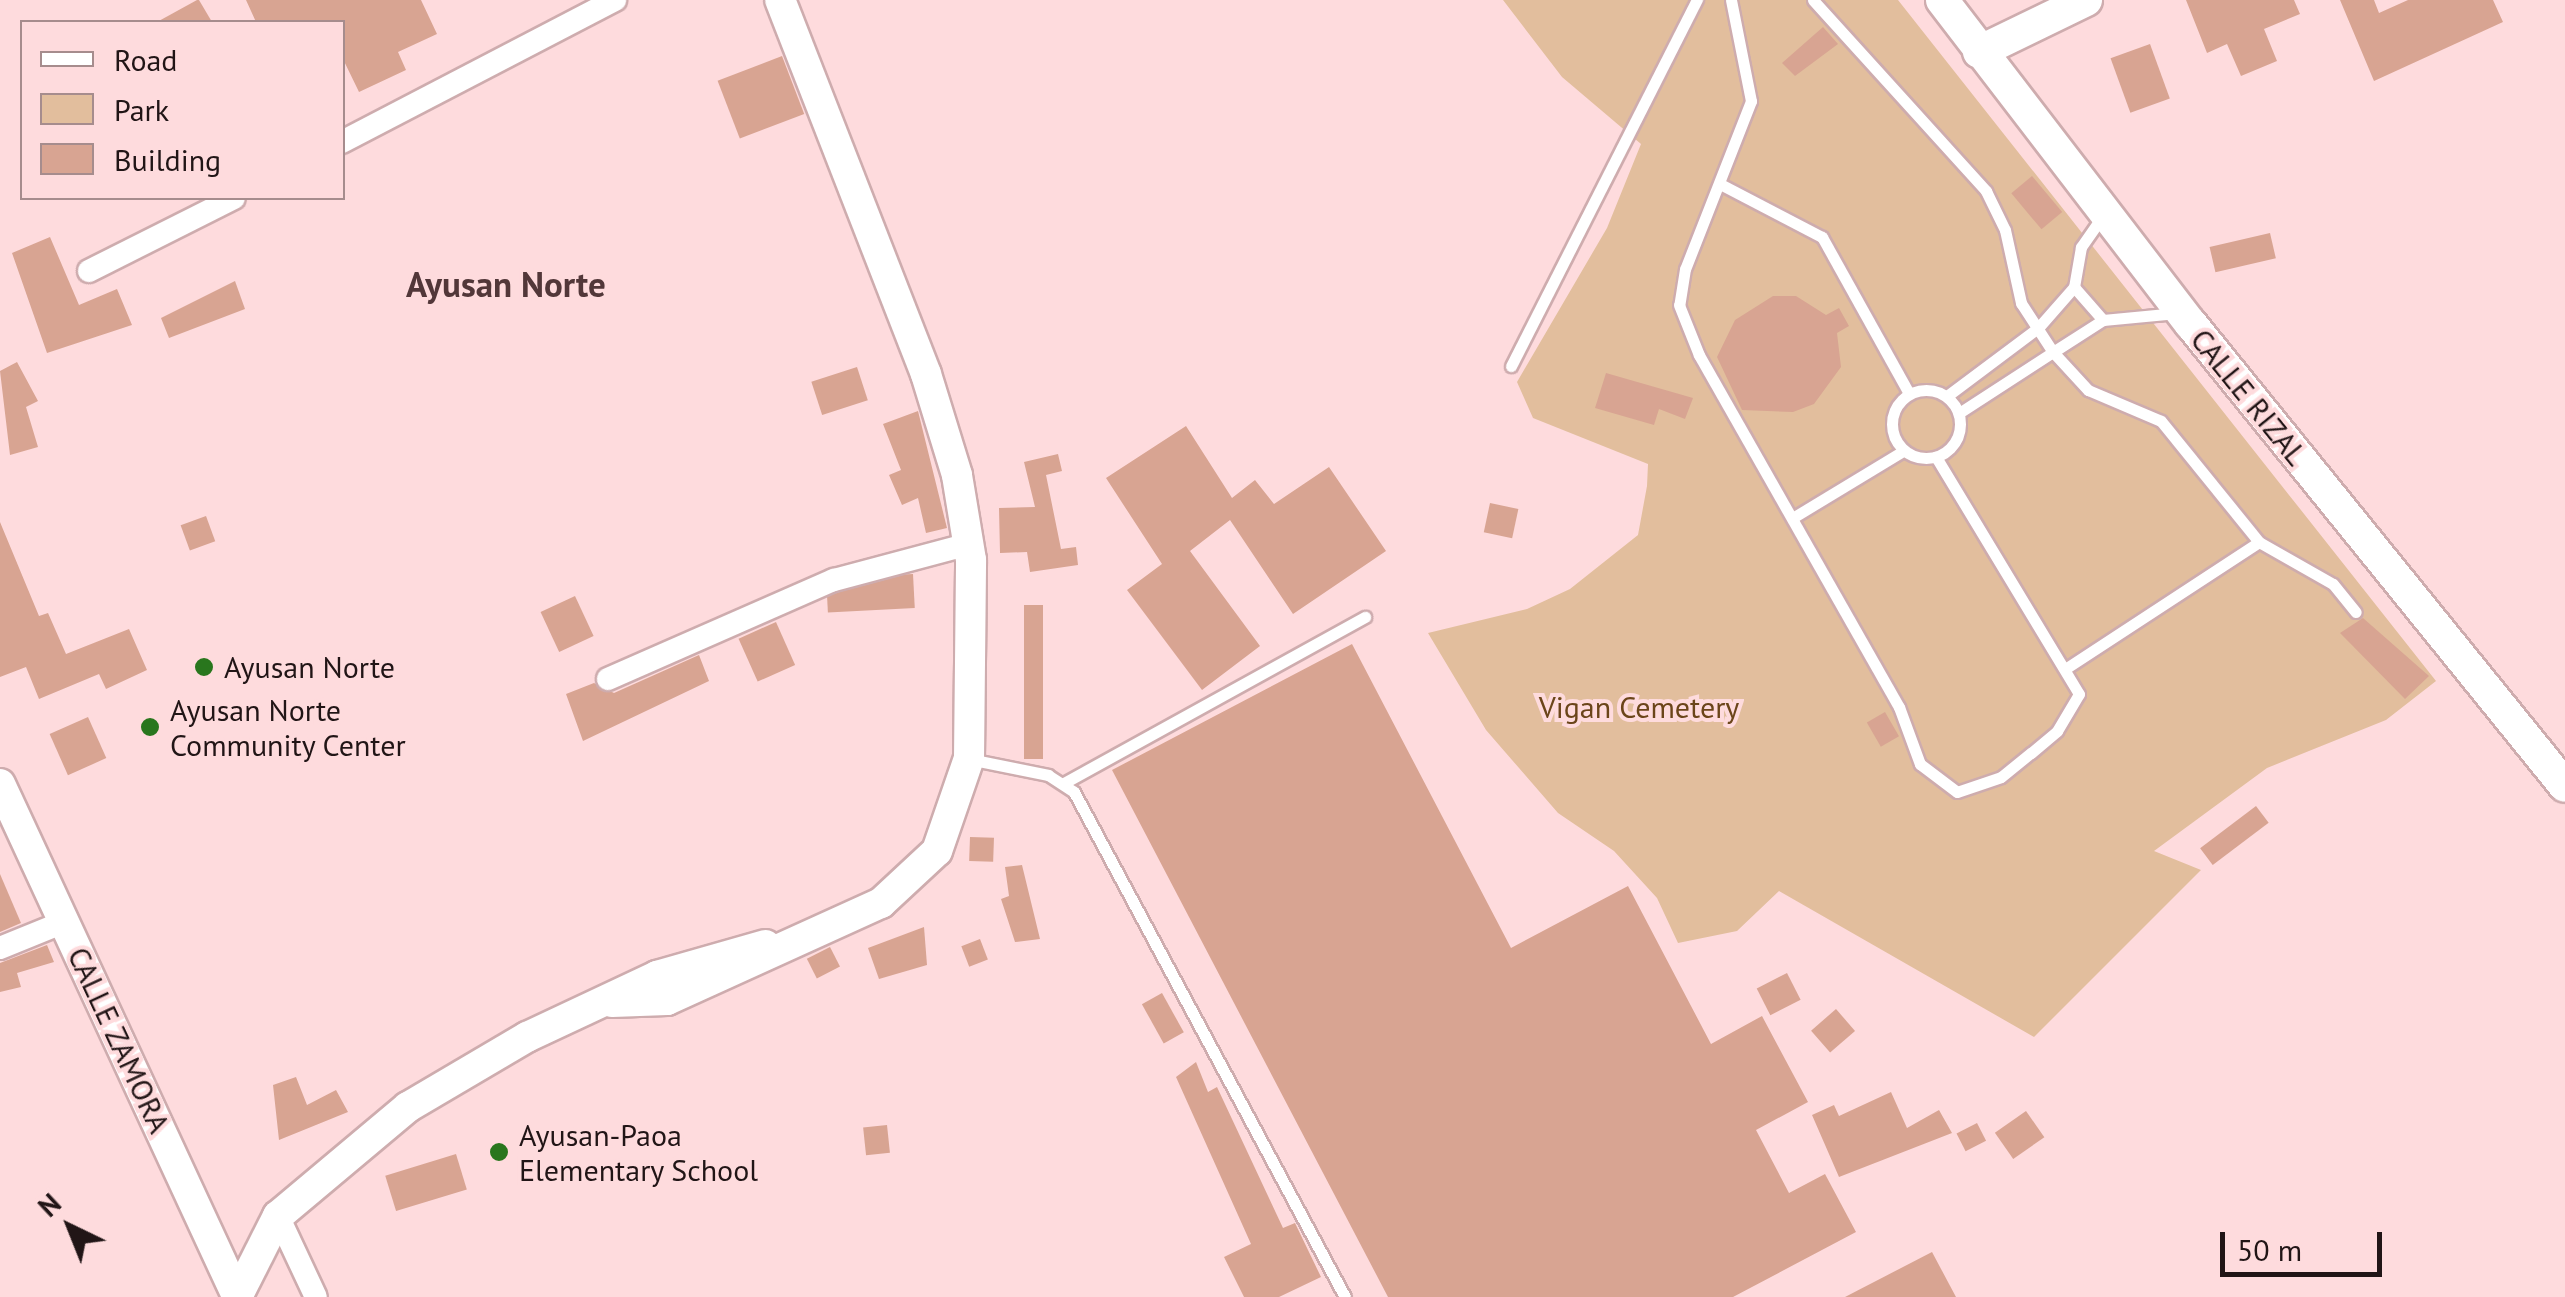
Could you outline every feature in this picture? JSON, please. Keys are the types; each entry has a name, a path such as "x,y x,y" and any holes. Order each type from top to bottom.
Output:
{"main road":[{"name":"CALLE RIZAL","path":"1942,0 1979,52 2108,210 2182,312 2565,786"},
{"path":"1979,52 2086,0"}],"street":[{"path":"345,140 615,0"},
{"path":"237,1296 278,1216 408,1107 528,1036 612,1002 793,941 881,902 914,875 954,816 968,758 969,544 926,374 780,0"},
{"path":"88,271 230,200"},
{"path":"608,678 834,580 969,544"},
{"name":"CALLE ZAMORA","path":"0,784 237,1296"},
{"path":"0,948 64,922"},
{"path":"278,1216 316,1297"}],"lane":[{"path":"1511,366 1697,0"},
{"path":"1731,0 1751,100 1679,305 1699,355 1899,707 1920,764 1945,788 1976,789 2000,777 2057,731 2079,694 2068,666 1936,457 1903,451 1794,517"},
{"path":"1813,0 1986,191 2005,230 2021,303 2053,352 2088,390 2161,421 2260,542 2333,584 2356,612"},
{"path":"1720,184 1822,237 1910,393"},
{"path":"1910,393 1947,396 2038,328 2074,288 2080,246 2108,210"},
{"path":"2074,288 2103,320"},
{"path":"1959,413 2103,320 2132,323 2182,312"},
{"path":"1903,451 1891,424 1910,393"},
{"path":"1936,457 1955,442 1959,413 1947,396"},
{"path":"2068,666 2260,542"},
{"path":"968,758 1064,783 1365,617"},
{"path":"1064,783 1345,1297"}],"green space":[{"name":"Vigan Cemetery","path":"1503,0 1898,0 2436,681 2386,720 2267,768 2154,851 2201,870 2034,1037 1779,891 1737,931 1678,943 1657,898 1614,851 1558,813 1486,730 1428,633 1527,609 1570,589 1638,535 1647,486 1648,464 1533,418 1517,382 1607,228 1641,144 1562,77"}],"building":[{"path":"197,0 211,20 161,20"},
{"path":"246,0 421,0 437,34 398,52 406,70 359,92 345,63 345,20 255,20"},
{"path":"2186,0 2294,0 2300,14 2264,29 2277,61 2241,76 2227,44 2207,53"},
{"path":"2340,0 2374,0 2379,13 2408,0 2493,0 2503,22 2374,81"},
{"path":"1823,27 1838,44 1795,76 1782,63"},
{"path":"2150,44 2170,99 2130,113 2111,58"},
{"path":"782,56 804,114 740,139 718,81"},
{"path":"2032,176 2062,212 2042,229 2011,193"},
{"path":"2270,233 2276,258 2215,272 2210,247"},
{"path":"50,237 79,305 117,289 132,325 47,353 12,253"},
{"path":"235,281 245,309 169,338 161,318"},
{"path":"1773,296 1796,296 1826,315 1839,308 1849,326 1837,333 1841,367 1814,404 1793,412 1742,410 1717,357 1735,320"},
{"path":"17,362 38,401 26,407 38,447 10,455 0,371"},
{"path":"857,367 868,400 822,415 811,382"},
{"path":"1606,373 1693,398 1685,419 1659,409 1654,425 1595,408"},
{"path":"918,411 947,528 926,533 918,498 902,505 889,475 901,470 883,424"},
{"path":"1186,426 1232,498 1255,480 1274,504 1329,467 1386,551 1293,614 1230,520 1190,551 1260,646 1202,690 1127,590 1162,564 1106,478"},
{"path":"1058,454 1062,471 1046,475 1061,549 1076,547 1078,565 1030,572 1027,552 1000,553 999,508 1035,507 1024,462"},
{"path":"1490,503 1518,509 1512,538 1484,532"},
{"path":"206,516 215,541 190,551 181,525"},
{"path":"0,522 39,616 48,613 66,654 129,629 147,670 106,689 99,674 39,699 26,667 0,677"},
{"path":"913,574 915,608 828,613 826,579"},
{"path":"575,596 594,636 559,652 541,612"},
{"path":"1024,605 1043,605 1043,759 1024,759"},
{"path":"2363,618 2429,676 2405,699 2340,633"},
{"path":"776,622 795,665 758,682 739,639"},
{"path":"1352,644 1511,948 1628,886 1711,1044 1762,1016 1808,1102 1756,1130 1789,1193 1825,1174 1856,1232 1733,1297 1388,1297 1112,770"},
{"path":"699,655 709,681 583,741 566,694 594,683 614,693"},
{"path":"1885,712 1899,736 1881,747 1867,722"},
{"path":"88,717 106,758 68,775 50,734"},
{"path":"2256,806 2269,823 2213,865 2200,848"},
{"path":"970,837 994,838 993,862 969,861"},
{"path":"1022,865 1040,939 1015,942 1001,899 1009,896 1005,867"},
{"path":"0,874 21,923 0,932"},
{"path":"924,927 927,965 879,979 868,948"},
{"path":"980,939 988,960 969,967 961,946"},
{"path":"47,945 54,962 17,973 21,987 0,992 0,963"},
{"path":"830,947 840,967 817,978 807,959"},
{"path":"1787,973 1801,1000 1770,1015 1757,988"},
{"path":"1162,993 1184,1032 1164,1044 1142,1004"},
{"path":"1836,1009 1855,1031 1830,1053 1811,1031"},
{"path":"1196,1062 1208,1092 1217,1087 1283,1228 1295,1223 1321,1277 1279,1297 1244,1297 1224,1257 1251,1244 1176,1077"},
{"path":"296,1077 307,1105 336,1090 348,1112 279,1140 273,1085"},
{"path":"1891,1092 1907,1128 1939,1110 1952,1133 1839,1177 1812,1115 1834,1105 1839,1116"},
{"path":"2026,1111 2044,1137 2013,1159 1995,1133"},
{"path":"1977,1123 1986,1141 1966,1151 1957,1133"},
{"path":"887,1125 890,1153 866,1155 863,1128"},
{"path":"456,1154 467,1189 396,1211 385,1176"},
{"path":"1932,1252 1956,1297 1845,1297"}],"place":[{"name":"Ayusan Norte","path":"204,667"},
{"name":"Ayusan Norte Community Center","path":"150,727"},
{"name":"Ayusan-Paoa Elementary School","path":"499,1152"}],"district":[{"name":"Ayusan Norte","path":"506,284"}]}
